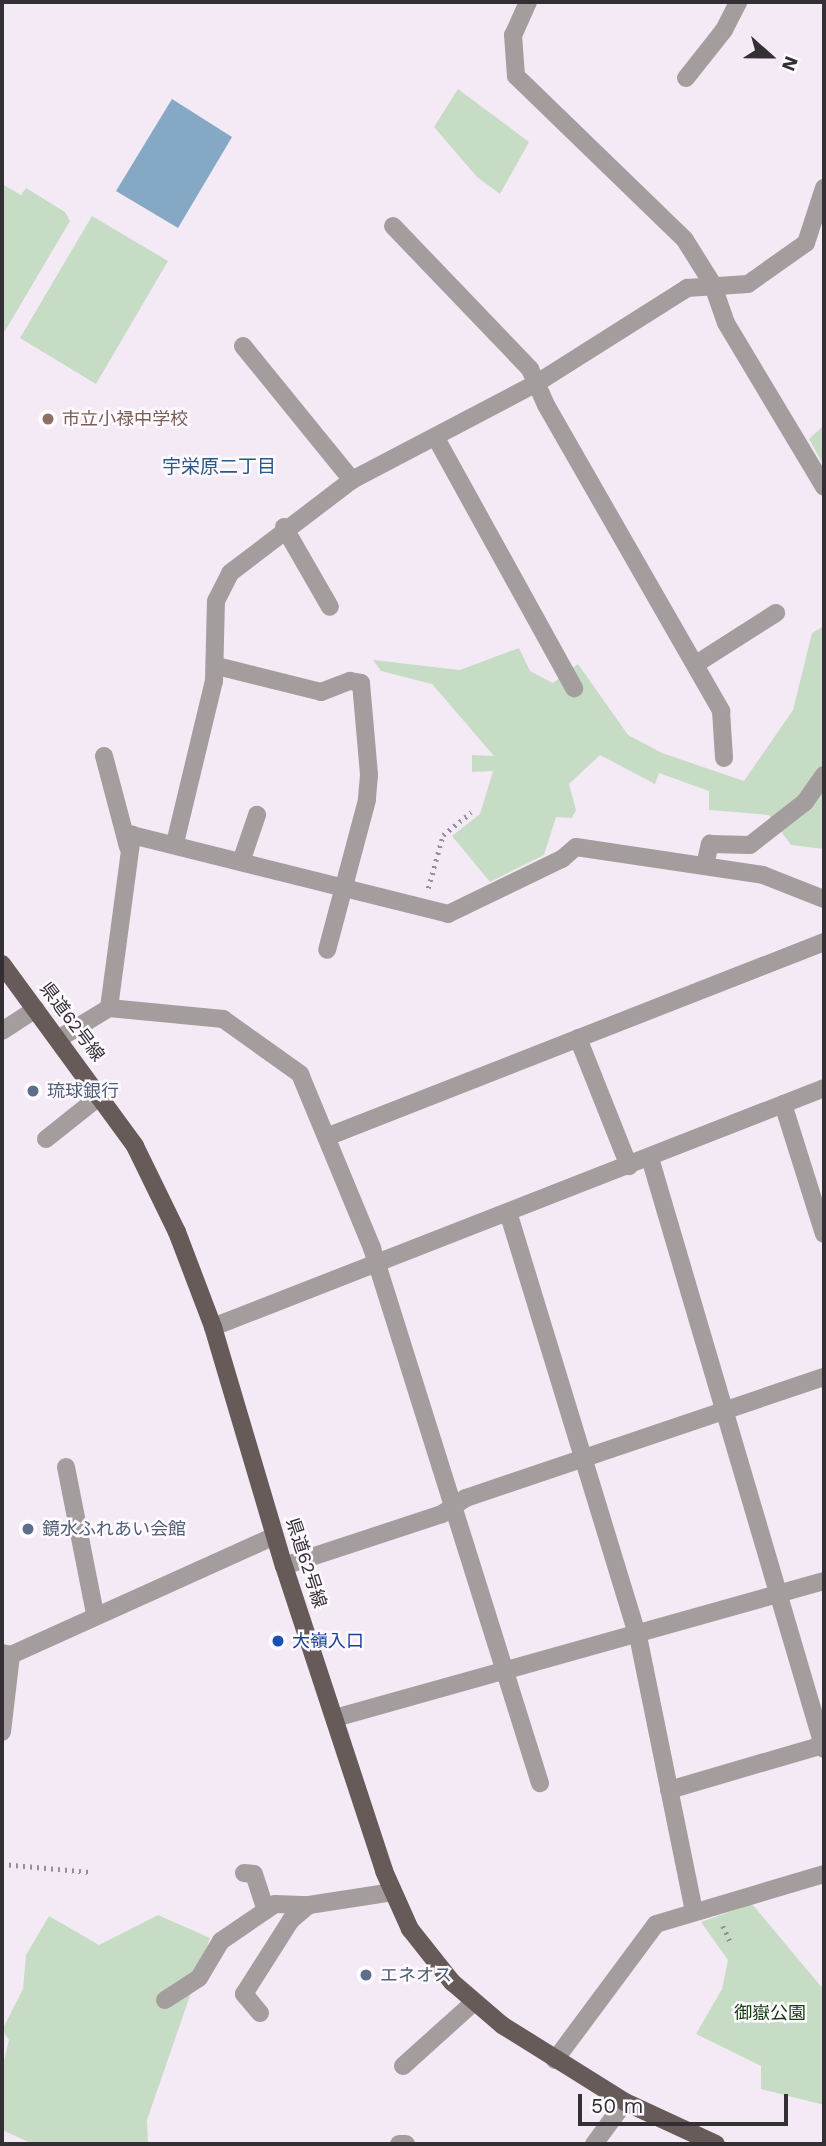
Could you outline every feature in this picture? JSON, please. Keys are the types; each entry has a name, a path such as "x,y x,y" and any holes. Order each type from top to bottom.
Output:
{"main road":[{"name":"県道62号線","path":"2,964 100,1096 156,1185 213,1327 274,1536 393,1892 410,1929 429,1956 473,2003 555,2060 625,2102 716,2144"}],"street":[{"path":"528,2 513,34 516,76 668,222 712,283 726,323 824,487"},
{"path":"686,78 723,30 738,2"},
{"path":"175,843 217,666 216,601 230,573 284,527 352,480 537,383 687,288 712,283 748,284 806,243 823,201"},
{"path":"393,226 530,369 721,711 724,758"},
{"path":"243,346 352,480"},
{"path":"436,438 574,688"},
{"path":"284,527 330,607"},
{"path":"696,664 776,614"},
{"path":"217,666 321,692 351,681 361,683 369,775 327,950"},
{"path":"104,756 129,851"},
{"path":"705,865 710,844 750,845 805,802 824,775"},
{"path":"241,862 257,814"},
{"path":"109,1008 132,835 175,843 448,914 472,906 562,859 576,848 773,877 824,899"},
{"path":"328,1136 824,942"},
{"path":"58,1039 109,1008 223,1019 300,1074 328,1136 377,1264 503,1673 540,1783"},
{"path":"2,1031 36,1009"},
{"path":"578,1038 629,1166"},
{"path":"213,1327 824,1088"},
{"path":"46,1139 100,1096"},
{"path":"783,1104 824,1234"},
{"path":"650,1158 824,1747 669,1790"},
{"path":"508,1212 638,1636 694,1911"},
{"path":"284,1566 442,1514 453,1504 824,1377"},
{"path":"66,1467 95,1614"},
{"path":"2,1732 6,1654 274,1536"},
{"path":"335,1718 638,1636 824,1581"},
{"path":"244,1873 254,1874 266,1910"},
{"path":"555,2060 656,1924 824,1874"},
{"path":"165,2000 199,1978 220,1941 275,1904 309,1905 393,1892"},
{"path":"260,2013 244,1994 291,1920 309,1905"},
{"path":"404,2066 473,2003"},
{"path":"594,2144 625,2102"},
{"path":"399,2144 406,2144"}],"path":[{"path":"423,909 443,835 471,812"},
{"path":"2,1864 91,1872"}],"green space":[{"path":"458,89 529,142 500,194 477,177 434,127"},
{"path":"2,184 21,195 26,188 65,212 70,221 2,336"},
{"path":"92,216 168,261 96,384 20,338"},
{"path":"824,425 824,466 809,439"},
{"path":"824,626 824,849 791,845 769,815 709,810 709,791 659,773 655,784 600,755 569,784 576,810 572,818 556,817 544,855 490,882 452,836 480,814 493,771 472,772 472,755 494,756 432,684 381,671 373,660 460,670 519,648 530,671 553,683 578,664 628,735 662,753 744,781 793,710 812,633"},
{"name":"御嶽公園","path":"752,1904 824,1990 824,2105 761,2089 761,2066 696,2034 722,1989 728,1960 701,1922"},
{"path":"158,1915 210,1938 147,2120 148,2144 33,2144 2,2130 2,2069 9,2040 2,2030 23,1989 26,1955 49,1916 99,1945"}],"water":[{"path":"172,99 232,137 178,228 116,191"}],"place":[{"name":"市立小禄中学校","path":"48,419"},
{"name":"琉球銀行","path":"33,1091"},
{"name":"鏡水ふれあい会館","path":"28,1529"},
{"name":"大嶺入口","path":"278,1641"},
{"name":"エネオス","path":"366,1975"}],"district":[{"name":"宇栄原二丁目","path":"219,467"}]}
